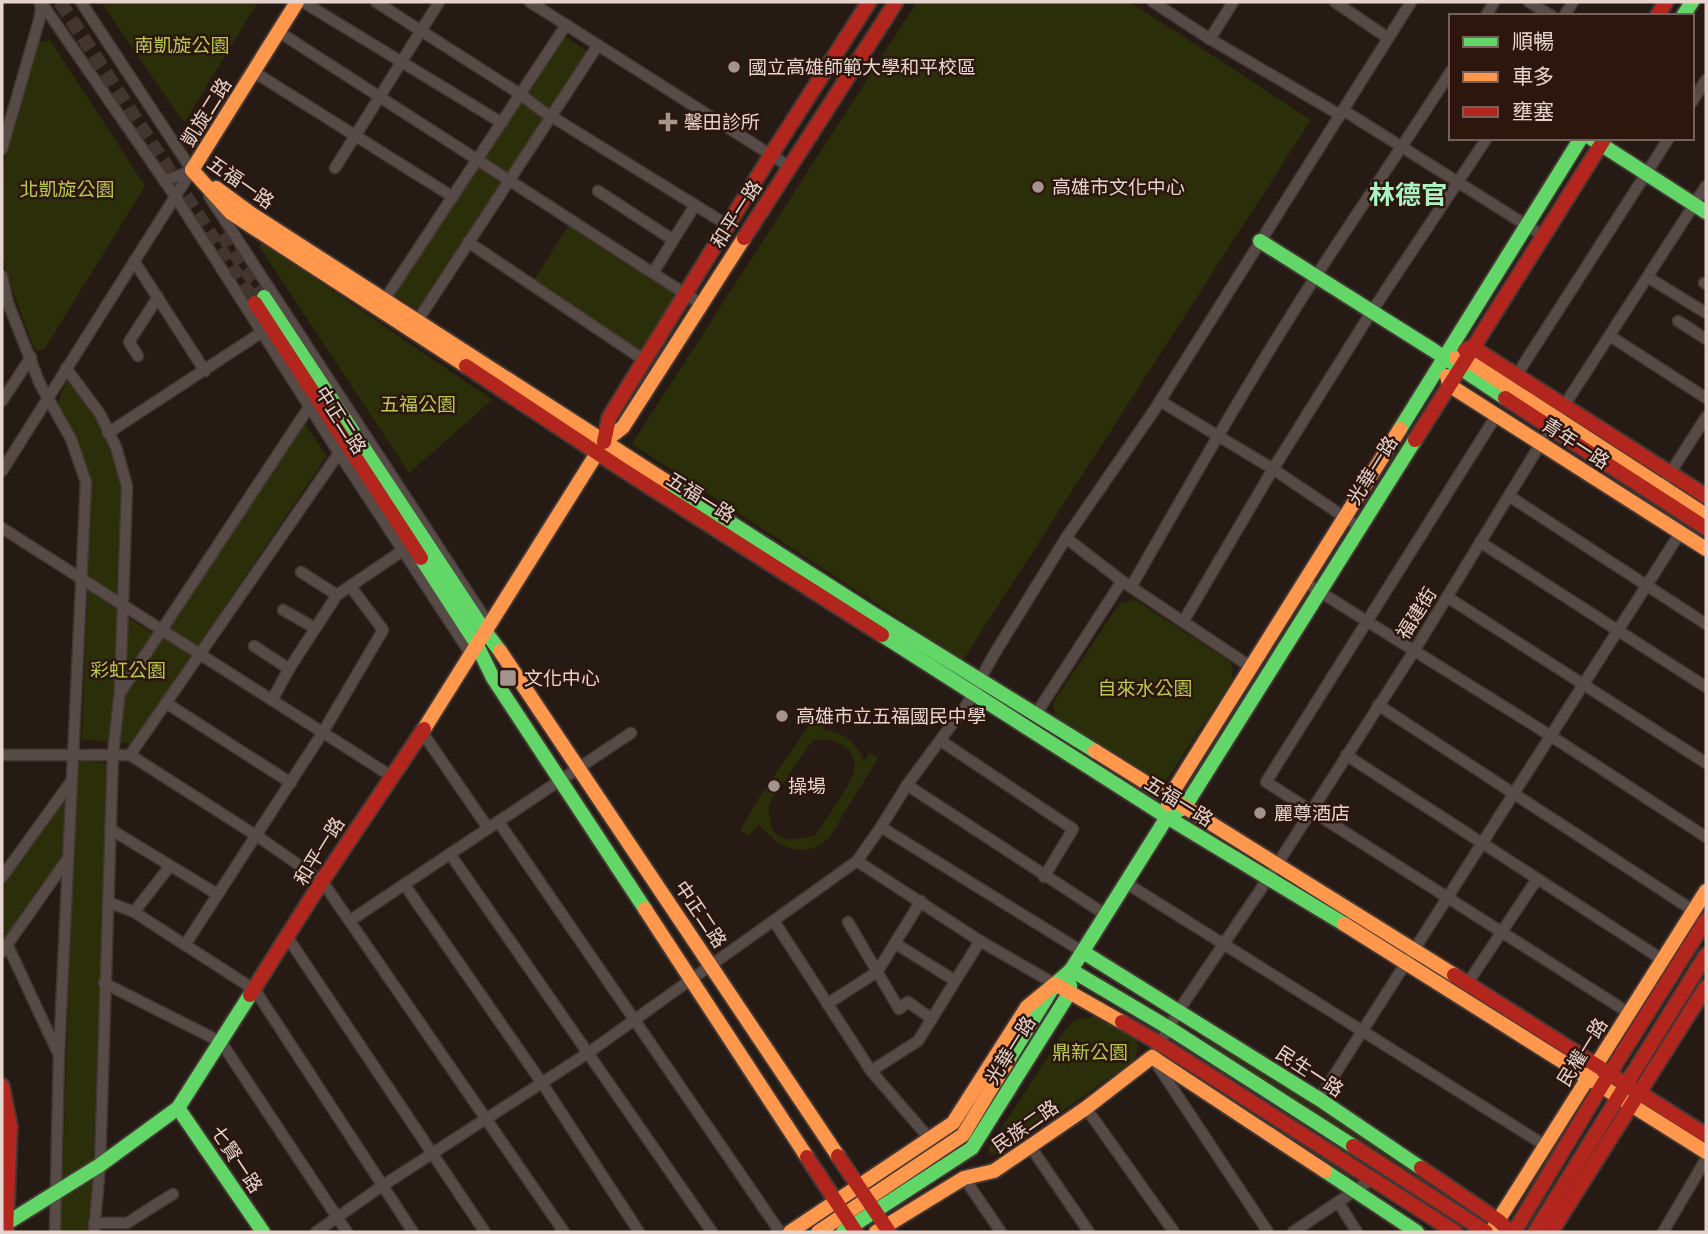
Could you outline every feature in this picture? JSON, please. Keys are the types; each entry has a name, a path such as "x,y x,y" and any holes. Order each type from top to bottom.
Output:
{"street":[{"path":"2,149 39,21 41,2"},
{"name":"中正二路","path":"41,2 175,196 402,551 480,637 511,664 859,1186 884,1230"},
{"name":"中正二路","path":"81,2 192,170 480,637 492,676 692,979 849,1226"},
{"path":"300,2 502,123"},
{"name":"凱旋二路","path":"192,170 300,2"},
{"path":"376,2 541,110 729,226"},
{"path":"335,168 439,2"},
{"path":"530,2 790,167"},
{"name":"和平一路","path":"601,447 608,418 869,2"},
{"name":"和平一路","path":"7,1228 178,1108 322,881 422,732 601,447 623,427 896,2"},
{"path":"1153,2 1210,39 1403,148 1542,234"},
{"path":"1210,39 1233,2"},
{"path":"1335,2 1388,38"},
{"path":"316,1232 382,1186 589,1053 857,861 973,693 1066,538 1160,401 1410,2"},
{"path":"1530,2 1549,14"},
{"path":"382,304 566,24"},
{"path":"279,32 701,304"},
{"path":"414,325 598,45"},
{"path":"254,72 453,197"},
{"path":"1036,714 1127,584 1316,276 1403,148 1449,74"},
{"path":"1694,99 1706,80"},
{"path":"1183,622 1273,469 1372,311 1486,140"},
{"name":"光華一路","path":"929,1138 953,1123 1027,1007 1072,970 1167,817 1169,799 1580,140"},
{"path":"1599,140 1700,208"},
{"name":"光華一路","path":"1184,808 1599,140"},
{"path":"1516,376 1668,140"},
{"path":"164,181 192,170"},
{"path":"2,471 192,170"},
{"name":"五福一路","path":"192,170 231,214 382,304 973,693 1617,1097 1635,1099"},
{"name":"福建街","path":"1152,1057 1179,1010 1269,877 1414,651 1557,417 1649,278 1700,208 1706,186"},
{"path":"598,191 673,240"},
{"path":"653,273 695,205"},
{"name":"青年一路","path":"1261,241 1444,357 1465,358 1516,376 1557,417 1670,473 1706,496"},
{"path":"468,242 644,360"},
{"path":"134,261 205,370"},
{"path":"2,276 8,303 40,384 71,439 86,482 75,754 70,782 55,1232"},
{"path":"1649,278 1706,313"},
{"path":"138,356 129,342 158,297"},
{"name":"中正二路","path":"260,300 480,637"},
{"path":"1678,321 1706,339"},
{"path":"108,433 262,332"},
{"path":"1610,336 1706,398"},
{"path":"2,401 30,357"},
{"path":"1449,385 1444,357 1465,358"},
{"name":"青年一路","path":"1465,358 1557,417 1706,528"},
{"path":"66,368 100,414 116,447 127,486 120,691 113,753 100,1165 94,1228 127,1223 173,1194"},
{"name":"青年一路","path":"1449,385 1706,549"},
{"path":"1160,401 1273,469 1359,527"},
{"path":"120,691 309,407"},
{"path":"1496,416 1266,782 1629,1013"},
{"path":"1646,511 1706,417"},
{"name":"五福一路","path":"601,447 1277,863 1625,1084 1635,1099"},
{"path":"130,755 339,453"},
{"name":"青年一路","path":"1658,491 1706,515"},
{"path":"1508,496 1706,624"},
{"path":"2,528 391,776"},
{"path":"1319,1099 1680,533"},
{"path":"1066,538 1127,584 1251,667"},
{"path":"1479,541 1706,687"},
{"path":"272,700 337,596 402,551"},
{"path":"301,572 337,596"},
{"path":"1304,582 1706,837"},
{"path":"185,946 323,732 383,630 351,587"},
{"path":"1447,597 1706,763"},
{"path":"283,610 315,628"},
{"path":"254,646 289,669"},
{"path":"166,703 291,783"},
{"path":"1378,705 1694,911"},
{"path":"422,732 488,828"},
{"path":"351,920 631,733"},
{"path":"941,741 1073,829 1044,877"},
{"path":"2,755 130,755 322,881 564,1232"},
{"path":"1346,755 1662,960"},
{"path":"2,877 70,782"},
{"path":"907,785 1106,915"},
{"path":"1167,817 1184,808"},
{"path":"498,821 780,1232"},
{"path":"881,827 1083,952"},
{"path":"110,829 217,894"},
{"path":"450,854 712,1232"},
{"path":"59,1054 5,948 67,860"},
{"path":"857,861 981,941 1159,1043 1455,1232"},
{"path":"134,912 170,866"},
{"path":"1467,985 1537,879"},
{"path":"1126,883 1546,1146"},
{"path":"404,884 542,1083 639,1232"},
{"name":"民權一路","path":"1492,1228 1706,891"},
{"path":"827,1004 877,972 921,901"},
{"path":"108,902 134,912 255,990 413,1232"},
{"name":"民權一路","path":"1512,1232 1706,920"},
{"path":"774,921 871,1070 929,1138 790,1232"},
{"path":"848,922 899,1009 908,1002 932,1018"},
{"path":"288,938 485,1232"},
{"path":"871,1070 918,1041 981,941"},
{"path":"896,944 954,980"},
{"name":"民生一路","path":"1083,952 1319,1099 1492,1228"},
{"path":"1535,1232 1706,955"},
{"name":"光華一路","path":"972,1148 1070,992 1072,970"},
{"name":"民生一路","path":"1072,970 1492,1228 1512,1232"},
{"path":"104,983 221,1042 347,1232"},
{"name":"光華一路","path":"963,1135 1055,984"},
{"path":"1551,1232 1706,987"},
{"path":"1152,1057 1417,1232"},
{"path":"1152,1057 1268,1232"},
{"name":"民族二路","path":"884,1230 964,1178 994,1171 1086,1108 1152,1057"},
{"path":"2,1086 10,1126 7,1228"},
{"path":"1635,1099 1706,1135"},
{"path":"1635,1099 1706,1153"},
{"name":"七賢一路","path":"178,1108 263,1232"},
{"path":"1086,1108 1174,1232"},
{"name":"民族二路","path":"818,1232 849,1226 871,1205 963,1135"},
{"path":"1030,1146 1089,1232"},
{"name":"民族二路","path":"871,1205 972,1148"},
{"path":"1662,1232 1706,1159"},
{"path":"964,1178 1001,1232"},
{"path":"1293,1232 1371,1180"},
{"path":"1338,1202 1357,1232"}],"green space":[{"name":"南凱旋公園","path":"101,2 258,2 184,123"},
{"path":"917,2 1130,2 1311,120 963,660 632,444"},
{"path":"562,34 589,53 419,311 393,294"},
{"name":"北凱旋公園","path":"50,40 145,186 44,350 35,350 7,275 2,253 2,198 5,157 38,43"},
{"path":"569,225 679,296 641,355 533,282"},
{"name":"五福公園","path":"263,243 492,400 409,473 259,246"},
{"name":"彩虹公園","path":"67,378 96,418 121,485 116,610 159,637 304,423 327,456 131,744 82,739 91,500 85,460 57,405"},
{"name":"自來水公園","path":"1135,600 1231,662 1233,679 1167,779 1153,780 1056,718 1053,703 1120,603"},
{"name":"操場","path":"817,714 827,720 823,730 849,739 858,749 864,763 869,752 878,758 829,838 810,849 792,849 783,845 774,840 759,824 748,836 740,831 758,799","holes":["813,740 836,742 849,750 855,763 852,778 816,835 795,839 780,837 772,826 769,804"]},
{"path":"76,761 110,764 90,1232 61,1232"},
{"path":"65,797 63,858 2,946 2,884"},
{"name":"鼎新公園","path":"1097,1016 1133,1037 1138,1044 1135,1060 999,1155 990,1154 988,1149 1065,1030 1075,1020"},
{"path":"1207,1031 1467,1206 1466,1210 1208,1045 1203,1037"},
{"path":"1207,1078 1352,1173 1348,1178 1203,1083"}],"tunnel":[{"path":"60,2 255,303"},
{"path":"222,234 264,297"}],"traffic: fast":[{"path":"1684,14 1692,2"},
{"path":"1400,429 1580,140"},
{"path":"1594,140 1706,212"},
{"path":"1260,241 1505,398"},
{"path":"264,297 500,651"},
{"path":"1177,811 1184,808 1415,440"},
{"path":"667,482 1095,751"},
{"path":"421,558 476,643 493,678 645,909"},
{"path":"882,635 1167,817 1344,924"},
{"path":"1009,1059 1055,984 1071,970 1159,830 1167,817 1168,804"},
{"path":"1083,952 1319,1099 1421,1168"},
{"path":"1071,970 1169,1028 1353,1146"},
{"path":"843,1232 972,1148 1070,992 1070,985"},
{"path":"7,1223 100,1165 178,1108 250,995"},
{"path":"178,1108 263,1232"},
{"path":"1325,1171 1417,1232"}],"traffic: slow":[{"path":"192,170 297,2"},
{"path":"192,170 231,213 466,366"},
{"path":"216,188 250,213 667,482"},
{"path":"424,729 604,442 623,427 744,238"},
{"path":"1456,358 1465,359 1706,515"},
{"path":"1447,376 1449,385 1706,549"},
{"path":"1168,804 1169,798 1400,429"},
{"path":"500,651 838,1156"},
{"path":"1095,751 1454,975"},
{"path":"1494,1227 1706,891"},
{"path":"645,909 807,1157"},
{"path":"1344,924 1706,1152"},
{"path":"790,1232 953,1123 1027,1007 1055,984 1122,1022"},
{"path":"876,1232 964,1178 994,1171 1086,1108 1152,1057 1325,1171"},
{"path":"818,1232 963,1135 1009,1059"}],"traffic: jam":[{"path":"604,442 613,411 869,2"},
{"path":"744,238 896,2"},
{"path":"1658,14 1666,2"},
{"path":"1415,440 1604,140"},
{"path":"255,303 421,558"},
{"path":"1465,350 1472,347 1706,496"},
{"path":"466,366 882,635"},
{"path":"1505,398 1706,528"},
{"path":"250,995 322,881 424,729"},
{"path":"1514,1232 1706,920"},
{"path":"1535,1232 1706,955"},
{"path":"1454,975 1706,1135"},
{"path":"1551,1232 1706,987"},
{"path":"1122,1022 1455,1232"},
{"path":"2,1086 10,1126 6,1232"},
{"path":"1353,1146 1486,1232"},
{"path":"838,1156 889,1232"},
{"path":"807,1157 856,1232"},
{"path":"1421,1168 1499,1221 1510,1232"}],"place":[{"name":"國立高雄師範大學和平校區","path":"734,67"},
{"name":"馨田診所","path":"668,122"},
{"name":"高雄市文化中心","path":"1038,187"},
{"name":"文化中心","path":"508,678"},
{"name":"高雄市立五福國民中學","path":"782,716"},
{"name":"操場","path":"774,786"},
{"name":"麗尊酒店","path":"1260,813"}],"district":[{"name":"林德官","path":"1408,194"}]}
